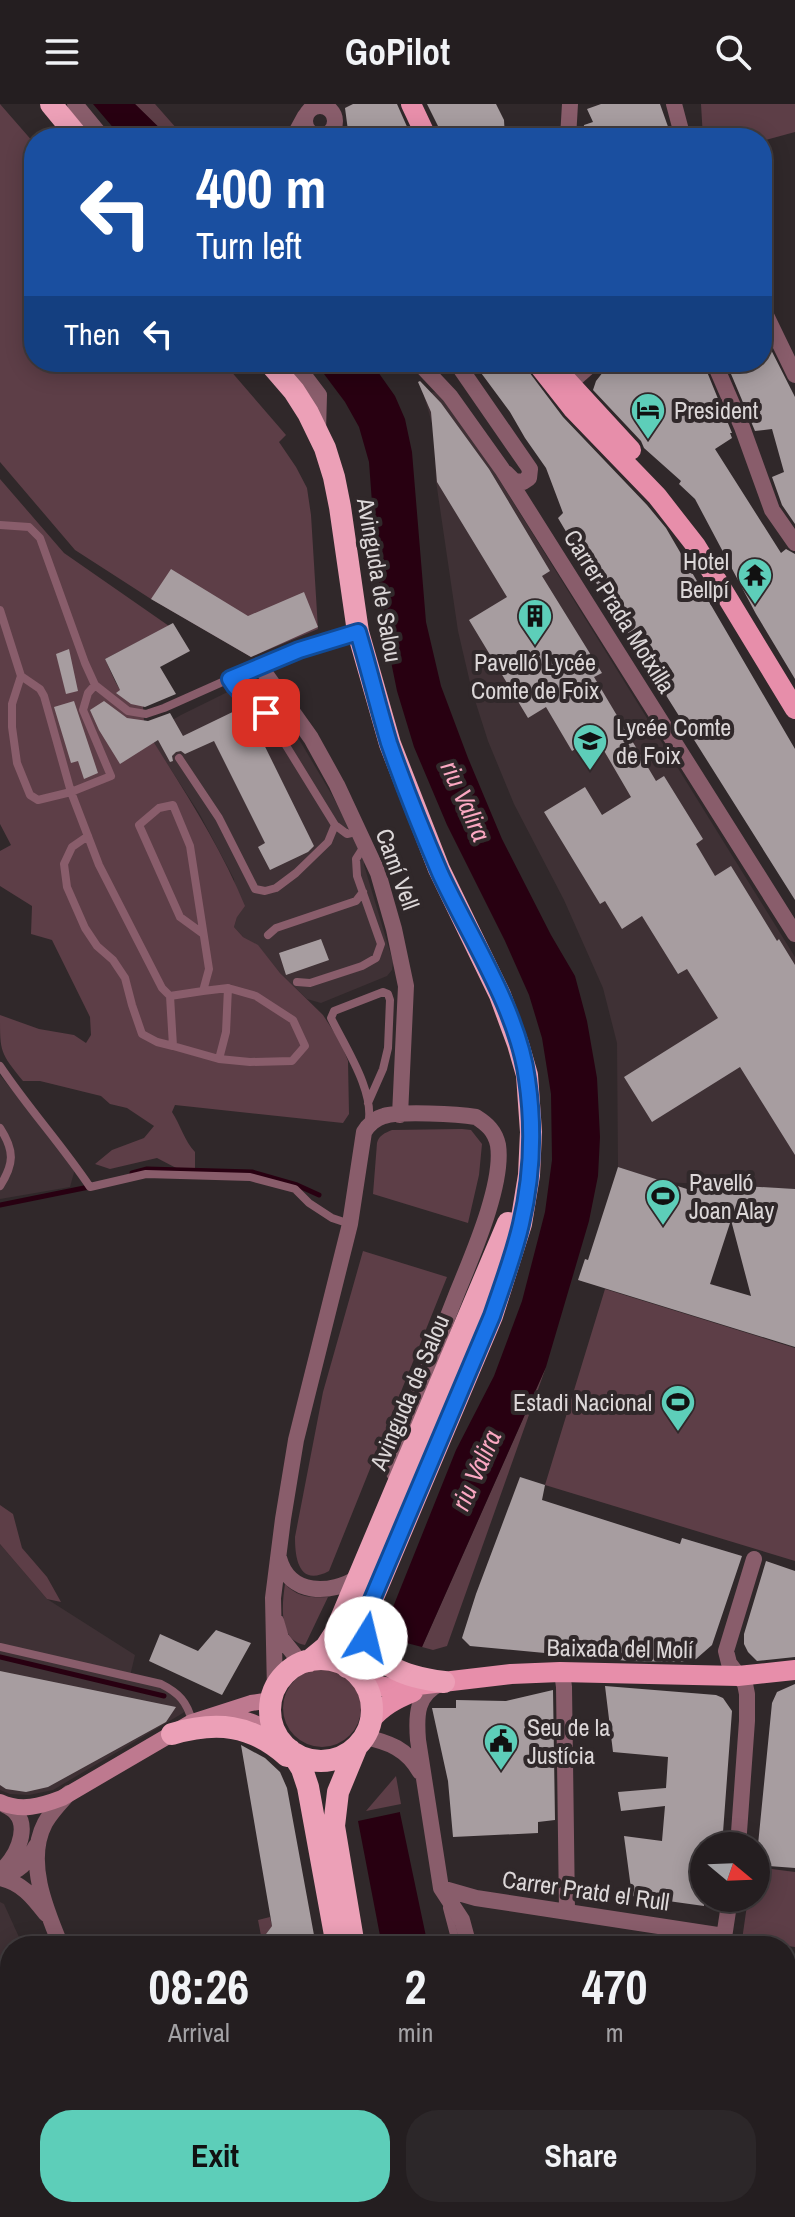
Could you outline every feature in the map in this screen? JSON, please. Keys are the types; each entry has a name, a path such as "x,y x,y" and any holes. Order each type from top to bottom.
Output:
{"highway":[{"path":"51,104 71,128"},
{"name":"Avinguda de Salou","path":"278,372 294,391 318,433 334,477 358,632 395,757 439,869 500,995 518,1044 527,1075 531,1132 529,1175 521,1224 492,1316 363,1621 359,1676"},
{"name":"Avinguda de Salou","path":"305,1662 326,1647 335,1633 359,1577 502,1239 524,1171 531,1132"},
{"path":"363,1621 366,1638 385,1664 402,1673 444,1682"},
{"path":"335,1936 308,1787 302,1769 271,1719 273,1695 283,1676 305,1662 333,1660 359,1676 370,1699 364,1734 338,1792 334,1826 352,1936"},
{"path":"172,1734 200,1726 233,1728 251,1733 273,1745 297,1765 308,1787"},
{"path":"284,1744 312,1760 327,1760 345,1754 364,1734"}],"main road":[{"path":"411,104 422,128"},
{"path":"548,372 565,387"},
{"path":"556,372 573,409 650,488 696,546 795,709"},
{"name":"Baixada del Molí","path":"359,1676 392,1688 511,1674 562,1672 738,1676 795,1670"},
{"name":"Baixada del Molí","path":"364,1734 377,1712 392,1701 444,1682"},
{"path":"2,1804 17,1808 33,1807 62,1798 200,1719 273,1695"},
{"path":"200,1719 228,1716 247,1719 258,1723 284,1744"}],"street":[{"path":"75,104 95,128"},
{"path":"569,128 570,104"},
{"path":"674,104 680,128"},
{"path":"299,128 310,109 316,106 326,107 333,114 335,128"},
{"path":"307,128 304,121 310,109"},
{"path":"772,328 795,375"},
{"path":"302,372 319,395 318,433"},
{"name":"Carrer Prada Motxilla","path":"427,372 450,396 502,469 795,934"},
{"path":"463,372 530,469 529,478 523,482 514,481 502,469"},
{"path":"565,387 582,372"},
{"path":"718,372 772,510 795,543"},
{"name":"Camí Vell","path":"259,665 311,738 362,838 378,873 406,986 383,1119 364,1132 350,1224 296,1440 273,1598 273,1695"},
{"path":"381,1525 409,1417 481,1234 498,1163 494,1132 476,1117 383,1119"},
{"path":"278,1554 286,1574 308,1589 340,1587 359,1577"},
{"path":"739,1832 747,1694 745,1684 729,1663 726,1651 754,1559"},
{"name":"Camí Vell","path":"273,1598 281,1638 305,1662"},
{"path":"562,1672 567,1910"},
{"path":"444,1682 434,1686 418,1705 422,1777 441,1888 462,1920 466,1936"},
{"path":"364,1734 405,1752 422,1777"},
{"path":"0,1875 12,1874 29,1861 45,1823 70,1793"},
{"path":"0,1875 17,1850 20,1834 16,1813 2,1804"},
{"path":"39,1839 39,1876 57,1936"},
{"path":"0,1875 26,1889 49,1918"},
{"name":"Carrer Pratd el Rull","path":"441,1888 476,1898 567,1910 698,1936"},
{"path":"724,1936 728,1912"}],"lane":[{"path":"0,525 29,527 40,538 95,685 128,711 146,714 164,708 259,665 358,632"},
{"path":"0,610 21,676 12,704 17,763 30,795 38,800 71,792 111,776 83,710 88,693 95,685"},
{"path":"21,676 40,689 44,696 71,792 99,865 162,988 170,996 173,1046"},
{"path":"230,679 242,696 266,713 335,825 347,834 362,838 356,859 357,876 381,944 376,958 362,966 310,983 297,982"},
{"path":"179,758 219,818 255,889 265,891 276,888 296,873 328,842 335,825"},
{"path":"202,933 180,917 139,825 159,808 173,805 190,846 209,969 203,991"},
{"path":"88,836 72,847 64,864 67,887 85,928 125,978 142,1034 157,1042 219,1059 250,1062 292,1061 305,1046 293,1020 256,996 228,988 170,996"},
{"path":"268,935 276,928 356,901 363,892"},
{"path":"219,1059 226,1032 228,988"},
{"path":"368,1103 383,1069 388,1048 390,1000 388,994 383,992 334,1011 331,1018 364,1084 370,1117 383,1119"},
{"path":"0,1066 90,1187 146,1174 250,1177 295,1189 332,1218 350,1224"},
{"path":"0,1128 11,1154 10,1171 0,1186"},
{"path":"0,1647 161,1684 178,1692 200,1719"},
{"path":"441,1888 454,1936"}],"shaded area":[{"path":"0,104 24,132 24,372 232,372 286,435 279,442 307,488 318,629 251,657 75,550 0,462"},
{"path":"135,104 155,104 176,128 158,128"},
{"path":"701,104 795,104 795,132 772,138 772,128 702,128"},
{"name":"Lycée Comte de Foix","path":"439,393 485,457 795,957 795,1189 664,1182 618,1167 617,1043 603,988 564,900 514,804 488,741 472,691 458,631 436,481 434,430 424,396"},
{"path":"0,479 64,553 169,626 105,659 124,694 135,704 143,706 148,733 235,883 245,906 234,927 243,937 258,945 280,973 323,1015 341,1043 348,1061 349,1114 343,1123 175,1105 172,1112 195,1152 195,1174 157,1158 110,1169 95,1164 112,1150 144,1138 154,1126 127,1108 110,1104 101,1096 40,1081 23,1081 6,1057 1,1045 0,1015 39,1029 74,1035 86,1043 91,1035 90,1017 52,940 31,934 32,906 0,886 0,851 11,845 0,824"},
{"path":"256,678 281,709 365,857 364,865 393,962 387,976 321,1003 307,999 258,946 234,927 237,917 234,879 199,813 148,734"},
{"path":"0,1075 75,1169 70,1187 0,1199"},
{"path":"392,1130 471,1130 482,1144 479,1175 468,1223 373,1194 377,1143 383,1135"},
{"path":"363,1251 447,1277 329,1571 311,1576 298,1562 295,1537 323,1392"},
{"name":"Estadi Nacional","path":"605,1289 795,1348 795,1561 545,1485"},
{"path":"546,1367 447,1646 433,1650 422,1647"},
{"path":"0,1505 13,1514 22,1548 47,1577 61,1602 47,1599 0,1544"},
{"path":"0,1544 47,1599 135,1655 130,1676 161,1684 188,1707 183,1713 53,1790 29,1795 0,1790"},
{"path":"285,1584 305,1596 328,1597 305,1645 296,1642 286,1629 283,1611"},
{"path":"322,1669 337,1672 350,1680 358,1693 361,1708 358,1723 350,1736 337,1744 322,1747 307,1744 294,1736 286,1723 283,1708 286,1693 294,1680 307,1672"},
{"path":"396,1776 401,1804 366,1811"},
{"path":"770,1869 795,1872 795,1936 743,1936 746,1912 770,1912"},
{"path":"0,1902 4,1904 18,1936 0,1936"},
{"path":"270,1917 272,1926 266,1934 268,1936 261,1936 258,1920"}],"water":[{"path":"93,104 135,104 160,128 113,128"},
{"name":"riu Valira","path":"322,372 378,372 395,396 405,419 412,452 426,622 441,686 502,839 575,976 597,1078 598,1176 589,1221 546,1367 422,1647 391,1639 387,1622 456,1450 494,1376 522,1301 545,1212 552,1160 551,1094 542,1038 529,995 447,825 414,747 397,691 385,632 369,462 359,427"},
{"path":"400,1812 426,1936 380,1936 358,1821"}],"building":[{"path":"353,104 397,104 408,128 348,128 345,108"},
{"path":"427,104 496,104 504,120 504,128 439,128"},
{"path":"601,104 660,104 668,128 584,128 593,122 587,109"},
{"path":"772,352 795,397 795,524 782,505 772,477 784,472 772,429 755,431 730,372 772,372"},
{"path":"480,372 529,372 563,417 666,528 795,749 795,900 611,608 558,518 563,513 546,468"},
{"path":"603,372 707,372 732,433 732,438 715,449 781,553 786,549 795,554 795,679 756,614 695,499 593,390"},
{"path":"420,381 441,403 489,469 550,571 542,576 602,673 594,677 656,781 664,776 703,839 696,844 715,876 731,866 795,965 795,1155 740,1067 652,1122 624,1077 718,1018 687,969 678,974 642,916 622,929 605,901 600,904 544,812 585,787 602,815 631,797 596,737 572,751 546,707 528,718 469,620 507,597 437,482 431,412"},
{"path":"171,569 248,616 304,592 318,627 251,657 151,599"},
{"path":"173,623 190,651 160,667 176,694 145,707 131,704 116,693 120,690 105,659"},
{"path":"69,649 78,691 66,694 56,654"},
{"path":"74,701 98,773 84,779 78,761 71,763 54,707"},
{"path":"104,701 127,718 148,721 170,713 183,736 245,706 314,846 270,870 258,847 265,843 214,741 185,754 176,752 170,762 158,740 120,764 90,710"},
{"path":"321,939 329,960 286,975 279,953"},
{"path":"618,1167 690,1190 690,1183 795,1189 795,1347 578,1280 585,1259 588,1260","holes":["731,1220 751,1296 710,1284"]},
{"path":"520,1477 545,1485 542,1500 680,1544 682,1538 742,1556 712,1645 696,1659 685,1662 629,1661 470,1646 462,1638"},
{"path":"766,1561 795,1571 795,1657 757,1661 744,1644 744,1634"},
{"path":"216,1630 251,1643 222,1695 149,1661 160,1634 198,1651"},
{"path":"0,1671 176,1707 166,1722 48,1787 26,1792 6,1789 0,1785"},
{"path":"795,1684 795,1868 770,1866 770,1832 759,1832 772,1703 777,1692"},
{"path":"605,1686 716,1695 723,1698 732,1711 723,1832 690,1832 690,1904 632,1896 624,1836 662,1841 665,1806 621,1811 618,1792 666,1788 668,1757 613,1752"},
{"name":"Seu de la Justícia","path":"553,1690 555,1820 538,1822 538,1833 453,1837 448,1781 432,1708 456,1708 456,1700 506,1701"},
{"path":"241,1745 265,1758 280,1772 287,1788 314,1936 269,1936 266,1934 272,1926"}],"waterway":[{"path":"132,1173 147,1169 252,1172 319,1195"},
{"path":"0,1205 89,1187"},
{"path":"0,1657 164,1696"}],"place":[{"name":"President","path":"648,441"},
{"name":"Hotel Bellpí","path":"755,606"},
{"name":"Pavelló Lycée Comte de Foix","path":"535,647"},
{"name":"Lycée Comte de Foix","path":"590,772"},
{"name":"Pavelló Joan Alay","path":"663,1227"},
{"name":"Estadi Nacional","path":"678,1433"},
{"name":"Seu de la Justícia","path":"501,1772"}],"route":[{"path":"266,713 242,696 230,679 299,650 358,632 390,744 439,869 508,1014 527,1075 531,1132 529,1175 521,1224 492,1316 363,1621 366,1638"}]}
